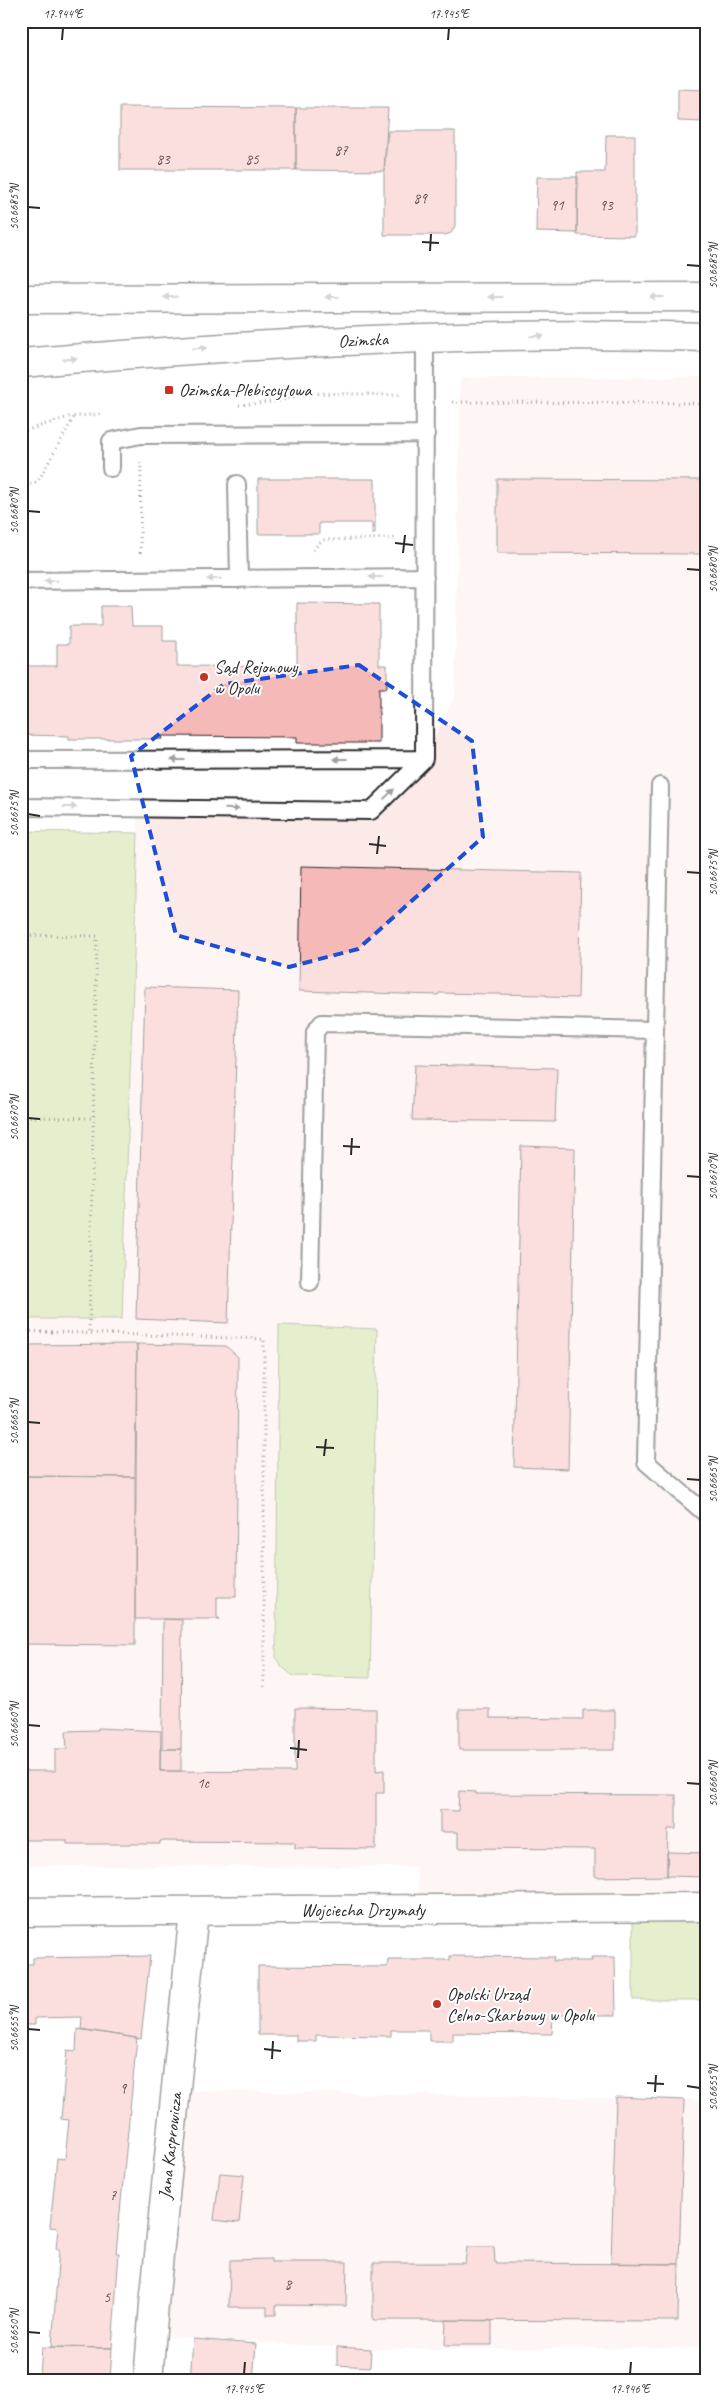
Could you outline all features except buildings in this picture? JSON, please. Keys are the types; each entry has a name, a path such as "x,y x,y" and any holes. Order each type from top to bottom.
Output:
{"main road":[{"path":"21,299 706,297"},
{"name":"Ozimska","path":"21,363 172,350 425,338 554,335 706,337"},
{"name":"Wojciecha Drzymały","path":"21,1912 706,1907"},
{"name":"Jana Kasprowicza","path":"148,2381 155,2294 194,1911"}],"lane":[{"path":"21,807 371,810 424,759 425,338"},
{"path":"110,468 111,440 141,435 426,434"},
{"path":"237,484 239,579"},
{"path":"21,581 425,577"},
{"path":"21,760 424,759"},
{"path":"660,786 646,1462 706,1514"},
{"path":"310,1282 315,1032 322,1023 654,1030"}],"path":[{"path":"21,488 38,482 74,417"},
{"path":"140,554 141,435"},
{"path":"21,935 97,936 89,1334"},
{"path":"21,1098 25,1117 21,1132"},
{"path":"25,1117 92,1118"},
{"path":"21,1331 264,1339 264,1687"}],"highlighted area":[{"path":"359,665 472,741 483,837 358,949 289,967 176,935 131,756 224,684"}],"shaded area":[{"path":"706,377 706,1907 419,1909 417,1867 21,1866 21,831 138,833 136,808 371,810 424,759 455,695 460,378"},
{"path":"175,2090 706,2100 706,2348 371,2349 151,2336"}],"green space":[{"path":"21,831 138,833 122,1319 21,1319"},
{"path":"279,1325 377,1329 370,1678 293,1676 280,1665 276,1657"},
{"path":"633,1907 706,1907 706,2000 633,2000"}],"place":[{"name":"Ozimska-Plebiscytowa","path":"169,390"},
{"name":"Sąd Rejonowy w Opolu","path":"204,677"},
{"name":"Opolski Urząd Celno-Skarbowy w Opolu","path":"437,2004"}]}
